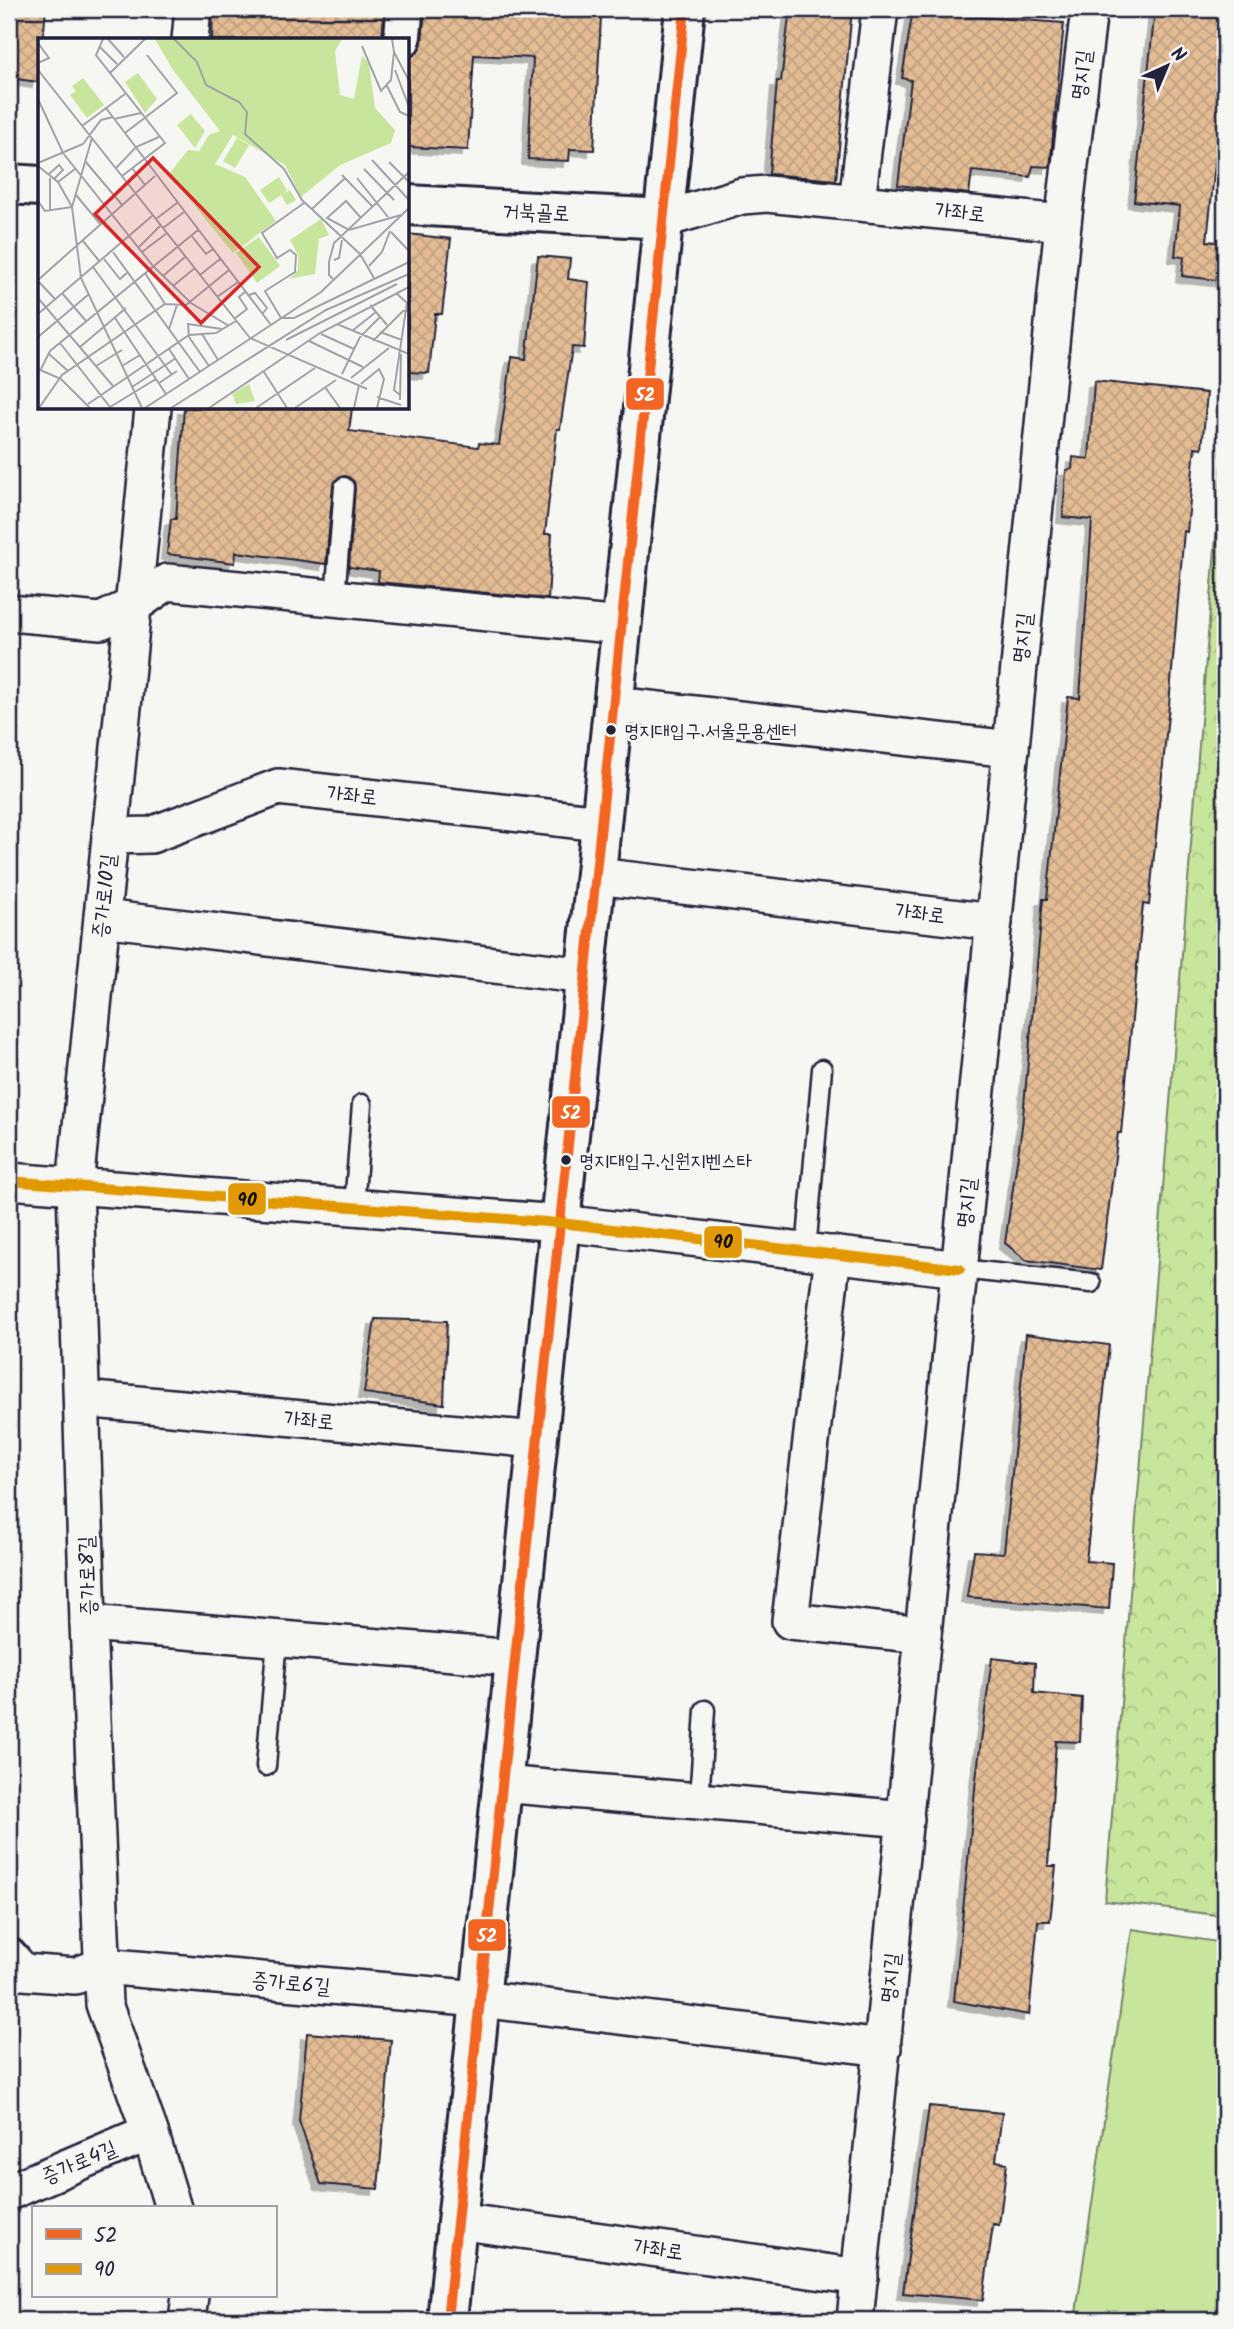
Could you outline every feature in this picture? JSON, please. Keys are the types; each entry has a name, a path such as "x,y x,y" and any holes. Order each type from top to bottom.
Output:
{"main road":[{"path":"447,2320 685,9"},
{"path":"9,184 38,186"},
{"name":"거북골로","path":"410,205 665,219"}],"street":[{"path":"190,38 193,9"},
{"path":"402,38 405,9"},
{"path":"857,202 880,9"},
{"name":"명지길","path":"855,2320 1063,223 1089,9"},
{"name":"가좌로","path":"665,219 742,196 767,194 1063,223"},
{"path":"134,605 153,410"},
{"path":"9,613 101,621 134,605 167,582 622,626"},
{"name":"증가로10길","path":"75,1186 134,605"},
{"path":"614,705 1011,749"},
{"name":"가좌로","path":"110,836 151,835 278,787 601,824"},
{"name":"가좌로","path":"596,876 994,922"},
{"path":"102,918 586,976"},
{"path":"9,1181 559,1223 960,1269"},
{"name":"증가로8길","path":"75,1186 88,1623 102,1966"},
{"path":"820,1253 790,1621 923,1635"},
{"name":"가좌로","path":"82,1399 537,1440"},
{"path":"88,1623 514,1658"},
{"path":"501,1784 905,1819"},
{"name":"증가로6길","path":"9,1956 23,1972 75,1976 102,1966 480,1999"},
{"path":"102,1966 104,2004 150,2132 172,2206"},
{"path":"480,1999 883,2048"},
{"name":"증가로4길","path":"9,2192 150,2132"},
{"name":"가좌로","path":"457,2221 860,2277"},
{"path":"187,2320 190,2298"}],"lane":[{"path":"335,598 344,488"},
{"path":"820,1253 822,1069"},
{"path":"354,1207 362,1104"},
{"path":"960,1269 1091,1283"},
{"path":"266,1766 277,1639"},
{"path":"699,1801 705,1710"}],"green space":[{"path":"1225,426 1225,1916 1105,1901"},
{"path":"1132,1929 1225,1943 1225,2320 1075,2320"}],"building":[{"path":"9,9 46,9 43,38 38,38 38,82 9,78"},
{"path":"213,9 384,13 382,38 212,38"},
{"path":"425,9 500,9 601,16 594,150 570,149 569,161 528,159 533,58 474,55 468,150 410,147 410,58 418,52 422,43"},
{"path":"790,9 852,9 836,180 769,174 777,81 781,81"},
{"path":"913,9 967,9 966,16 1064,23 1050,167 1033,166 1030,177 972,171 969,194 898,185 911,80 902,78"},
{"path":"1155,9 1225,9 1225,68 1207,241 1225,243 1225,281 1182,276 1184,257 1175,256 1180,206 1134,201"},
{"path":"410,234 451,239 442,314 435,314 429,373 410,372"},
{"path":"538,256 570,259 568,279 589,282 584,348 572,347 560,429 557,429 545,534 552,534 548,599 378,582 379,571 349,567 355,488 354,482 346,476 339,477 333,486 326,564 236,552 235,563 167,554 171,519 176,519 184,410 352,410 349,431 478,447 479,443 499,445 512,357 526,359"},
{"path":"1094,381 1207,393 1202,448 1195,447 1187,532 1184,531 1149,905 1143,904 1121,1133 1118,1133 1101,1270 1026,1260 1005,1243 1022,1127 1043,899 1047,899 1068,697 1080,698 1092,520 1063,517 1066,470 1072,469 1073,457 1089,459"},
{"path":"375,1319 447,1321 444,1404 364,1393"},
{"path":"1026,1334 1109,1345 1086,1561 1112,1563 1109,1609 967,1597 974,1551 1004,1553"},
{"path":"992,1658 1035,1663 1034,1693 1082,1698 1080,1742 1056,1741 1048,1866 1056,1866 1050,1921 1038,1921 1029,2015 954,2001 976,1779"},
{"path":"307,2033 391,2040 378,2189 321,2184 299,2121"},
{"path":"929,2106 1002,2113 996,2161 1007,2163 999,2225 993,2224 983,2300 903,2293"}],"transit line":[{"name":"52","path":"447,2320 685,9"},
{"name":"90","path":"9,1181 560,1223 960,1269"}],"place":[{"name":"명지대입구.서울무용센터","path":"611,730"},
{"name":"명지대입구.신원지벤스타","path":"566,1160"}]}
